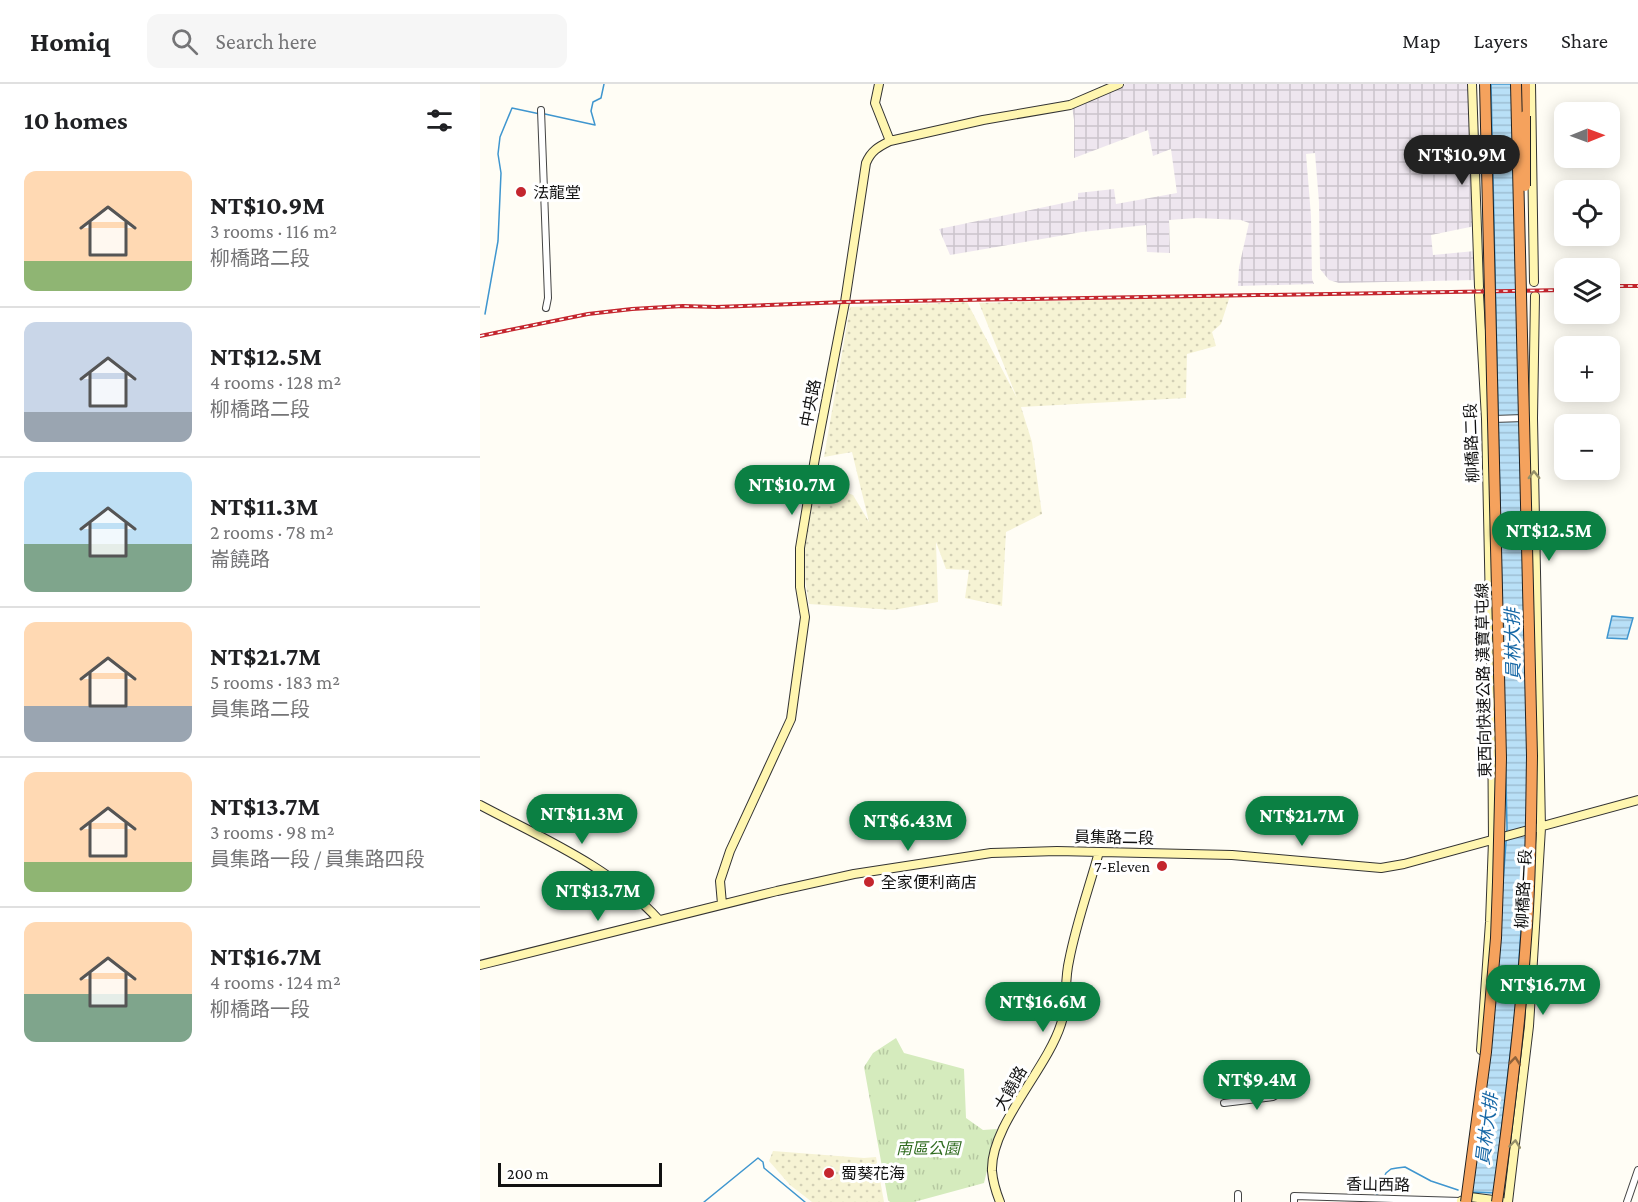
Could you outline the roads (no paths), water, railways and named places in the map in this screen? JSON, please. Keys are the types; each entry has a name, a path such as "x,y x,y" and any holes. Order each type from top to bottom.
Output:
{"highway":[{"path":"1478,84 1487,387 1492,417"},
{"name":"東西向快速公路 漢寶草屯線","path":"1464,1201 1486,1052 1496,938 1498,882 1500,759 1485,84"},
{"path":"1501,1201 1527,938 1532,756 1516,84"},
{"path":"1522,390 1526,364 1525,84"}],"main road":[{"path":"879,84 875,103 890,141"},
{"name":"中央路","path":"722,904 720,882 730,851 791,719 805,617 800,587 800,548 845,302 866,163 877,147 890,141 983,120 1070,105 1119,84"},
{"name":"柳橋路二段","path":"1472,84 1479,291 1492,417 1493,841"},
{"path":"1531,84 1534,282"},
{"path":"1534,296 1533,418 1542,828 1638,800"},
{"path":"480,805 603,871 659,920"},
{"name":"員集路二段","path":"480,965 722,904 854,874 954,857 991,853 1099,852 1262,856 1381,868 1542,828"},
{"name":"柳橋路一段","path":"1501,1201 1529,1026 1542,828"},
{"name":"柳橋路一段","path":"1464,1201 1481,1051 1493,841"},
{"name":"大饒路","path":"1000,1202 993,1185 992,1169 995,1148 1021,1097 1049,1051 1061,1024 1069,961 1099,852"},
{"path":"1464,1201 1501,1201"}],"street":[{"path":"541,112 548,297 546,308"},
{"path":"1492,417 1533,418"},
{"path":"1224,1103 1273,1097 1282,1092"},
{"path":"1627,1202 1638,1170"},
{"path":"1238,1194 1238,1202"},
{"name":"香山西路","path":"1294,1199 1368,1197 1464,1201"}],"water":[{"name":"員林大排","path":"1491,84 1513,84 1529,810 1516,1004 1494,1193 1471,1192 1491,1048 1507,828"},
{"path":"1612,616 1633,618 1627,639 1607,638"}],"waterway":[{"path":"545,114 595,125 591,111 593,102 601,98 604,84"},
{"path":"485,314 498,241 500,137 512,108 540,114"},
{"path":"704,1202 758,1158 763,1162 764,1168 805,1202"},
{"path":"1376,1196 1386,1173 1391,1169 1405,1167 1431,1181 1458,1190"}],"railway":[{"path":"1620,286 1638,286"},
{"path":"480,336 588,314 683,306 1554,290"}],"place":[{"name":"法龍堂","path":"521,192"},
{"name":"7-Eleven","path":"1162,866"},
{"name":"全家便利商店","path":"869,882"},
{"name":"蜀葵花海","path":"829,1173"}],"park label":[{"name":"南區公園","path":"928,1148"}]}
